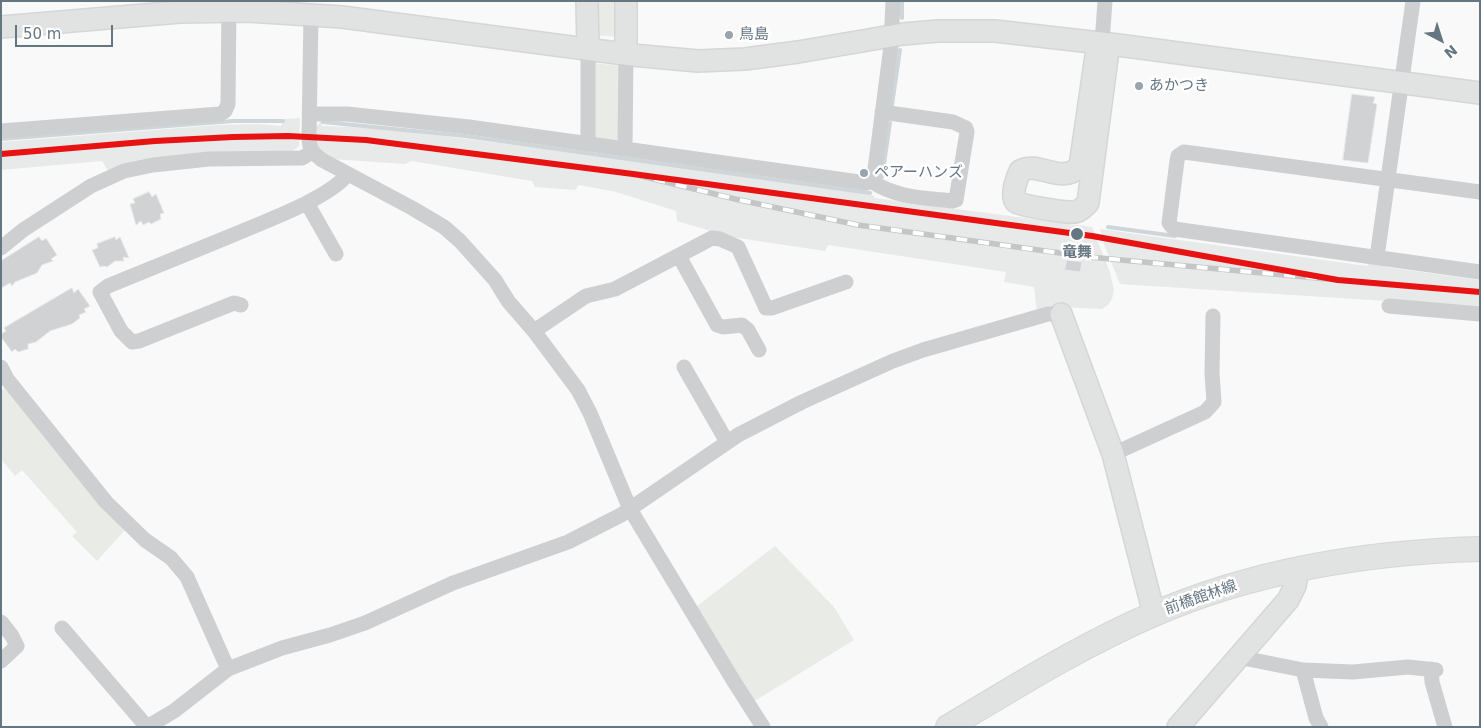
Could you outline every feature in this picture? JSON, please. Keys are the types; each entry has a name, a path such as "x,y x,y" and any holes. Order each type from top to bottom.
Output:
{"main road":[{"name":"前橋館林線","path":"948,727 1058,661 1154,614 1206,594 1246,582 1298,570 1374,556 1480,549"}],"street":[{"path":"587,1 588,144"},
{"path":"625,148 626,1"},
{"path":"310,114 376,116 469,126 866,183 874,177 892,35 893,1"},
{"path":"1102,44 1107,58 1088,203 1075,212 1025,206 1017,203 1014,198 1020,171 1031,168 1057,174 1070,174 1080,166 1096,56 1102,44 1105,1"},
{"path":"1377,257 1413,1"},
{"path":"1,27 229,6 311,8 626,54 698,60 745,59 798,52 892,35 938,31 996,31 1480,93"},
{"path":"1,131 220,114 225,111 228,104 229,6"},
{"path":"311,8 309,146 312,152 322,160 444,227 495,280 508,301 534,331 578,390 630,509 763,727"},
{"path":"871,181 880,187 902,195 953,201 958,196 966,128 953,122 882,112"},
{"path":"1,248 23,230 91,186 124,171 154,165 209,159 302,158 312,152"},
{"path":"1480,192 1188,152 1181,153 1176,161 1169,215 1169,223 1174,229 1480,272"},
{"path":"241,305 234,303 139,341 132,342 121,331 100,292 108,286 307,203 336,185 348,174"},
{"path":"307,203 336,254"},
{"path":"534,331 586,296 616,289 712,238 720,239 738,247 766,308 772,308 846,282"},
{"path":"679,256 717,325 723,327 742,325 748,330 759,350"},
{"path":"1389,306 1480,314"},
{"path":"62,628 147,727 174,711 228,669 282,648 365,623 453,583 568,542 630,509 738,434 802,402 893,361 923,350 1048,314 1061,314 1113,454 1154,614"},
{"path":"1113,454 1205,412 1214,402 1212,373 1213,316"},
{"path":"684,367 727,442"},
{"path":"3,377 106,502 145,540 178,564 186,577 228,669"},
{"path":"1178,727 1288,600 1295,586 1298,570"},
{"path":"1,622 17,646 1,661"},
{"path":"1238,657 1303,670 1354,672 1408,667 1433,670 1432,682 1445,727"},
{"path":"1303,670 1316,718 1321,727"}],"shaded area":[{"path":"592,1 622,1 622,37 592,35"},
{"path":"593,63 622,66 618,139 616,140 598,139 594,136"},
{"path":"300,118 299,146 290,153 109,172 102,161 1,170 1,142 218,125 259,124 281,126 284,119"},
{"path":"322,120 322,126 380,128 578,153 873,195 875,198 1092,227 1110,272 1114,290 1112,299 1102,309 1059,307 1037,312 1034,287 1004,282 1006,272 828,245 825,251 731,237 677,221 676,211 616,192 579,185 575,190 535,187 532,181 412,161 405,164 331,159 316,149 316,127"},
{"path":"1100,229 1367,266 1371,262 1384,263 1385,267 1480,280 1480,307 1120,284"},
{"path":"6,387 126,529 97,561 72,536 77,532 22,470 15,476 1,459 3,452 1,450 1,391"},
{"path":"775,546 834,607 854,640 753,702 696,607"}],"building":[{"path":"1352,94 1375,97 1373,103 1377,104 1368,163 1343,160"},
{"path":"149,192 152,197 156,194 164,213 160,214 161,219 151,224 149,222 143,225 141,221 136,225 130,204 135,203 133,199"},
{"path":"39,237 42,241 46,238 57,255 51,259 53,261 42,265 37,273 15,282 12,286 10,283 1,288 1,261"},
{"path":"115,237 116,240 120,237 129,258 123,257 124,261 115,261 107,267 100,267 92,250 98,248 97,244"},
{"path":"1067,260 1082,262 1080,272 1065,270"},
{"path":"72,288 74,293 78,289 90,306 84,309 86,312 79,315 80,318 72,324 50,331 36,342 28,344 28,349 18,352 15,349 12,352 1,337 1,334 6,331 4,328"}],"waterway":[{"path":"902,1 902,18"},
{"path":"892,105 900,50"},
{"path":"1,139 233,121 283,121"},
{"path":"323,122 465,136 870,193"},
{"path":"882,177 890,123"},
{"path":"1108,227 1175,236"}],"railway":[{"path":"633,174 735,199 858,225 1089,257 1338,280"}],"transit line":[{"path":"1,154 155,141 233,137 288,136 366,140 1092,236 1338,280 1480,292"}],"place":[{"name":"鳥島","path":"729,35"},
{"name":"あかつき","path":"1139,86"},
{"name":"ペアーハンズ","path":"864,173"},
{"name":"竜舞","path":"1077,234"}]}
